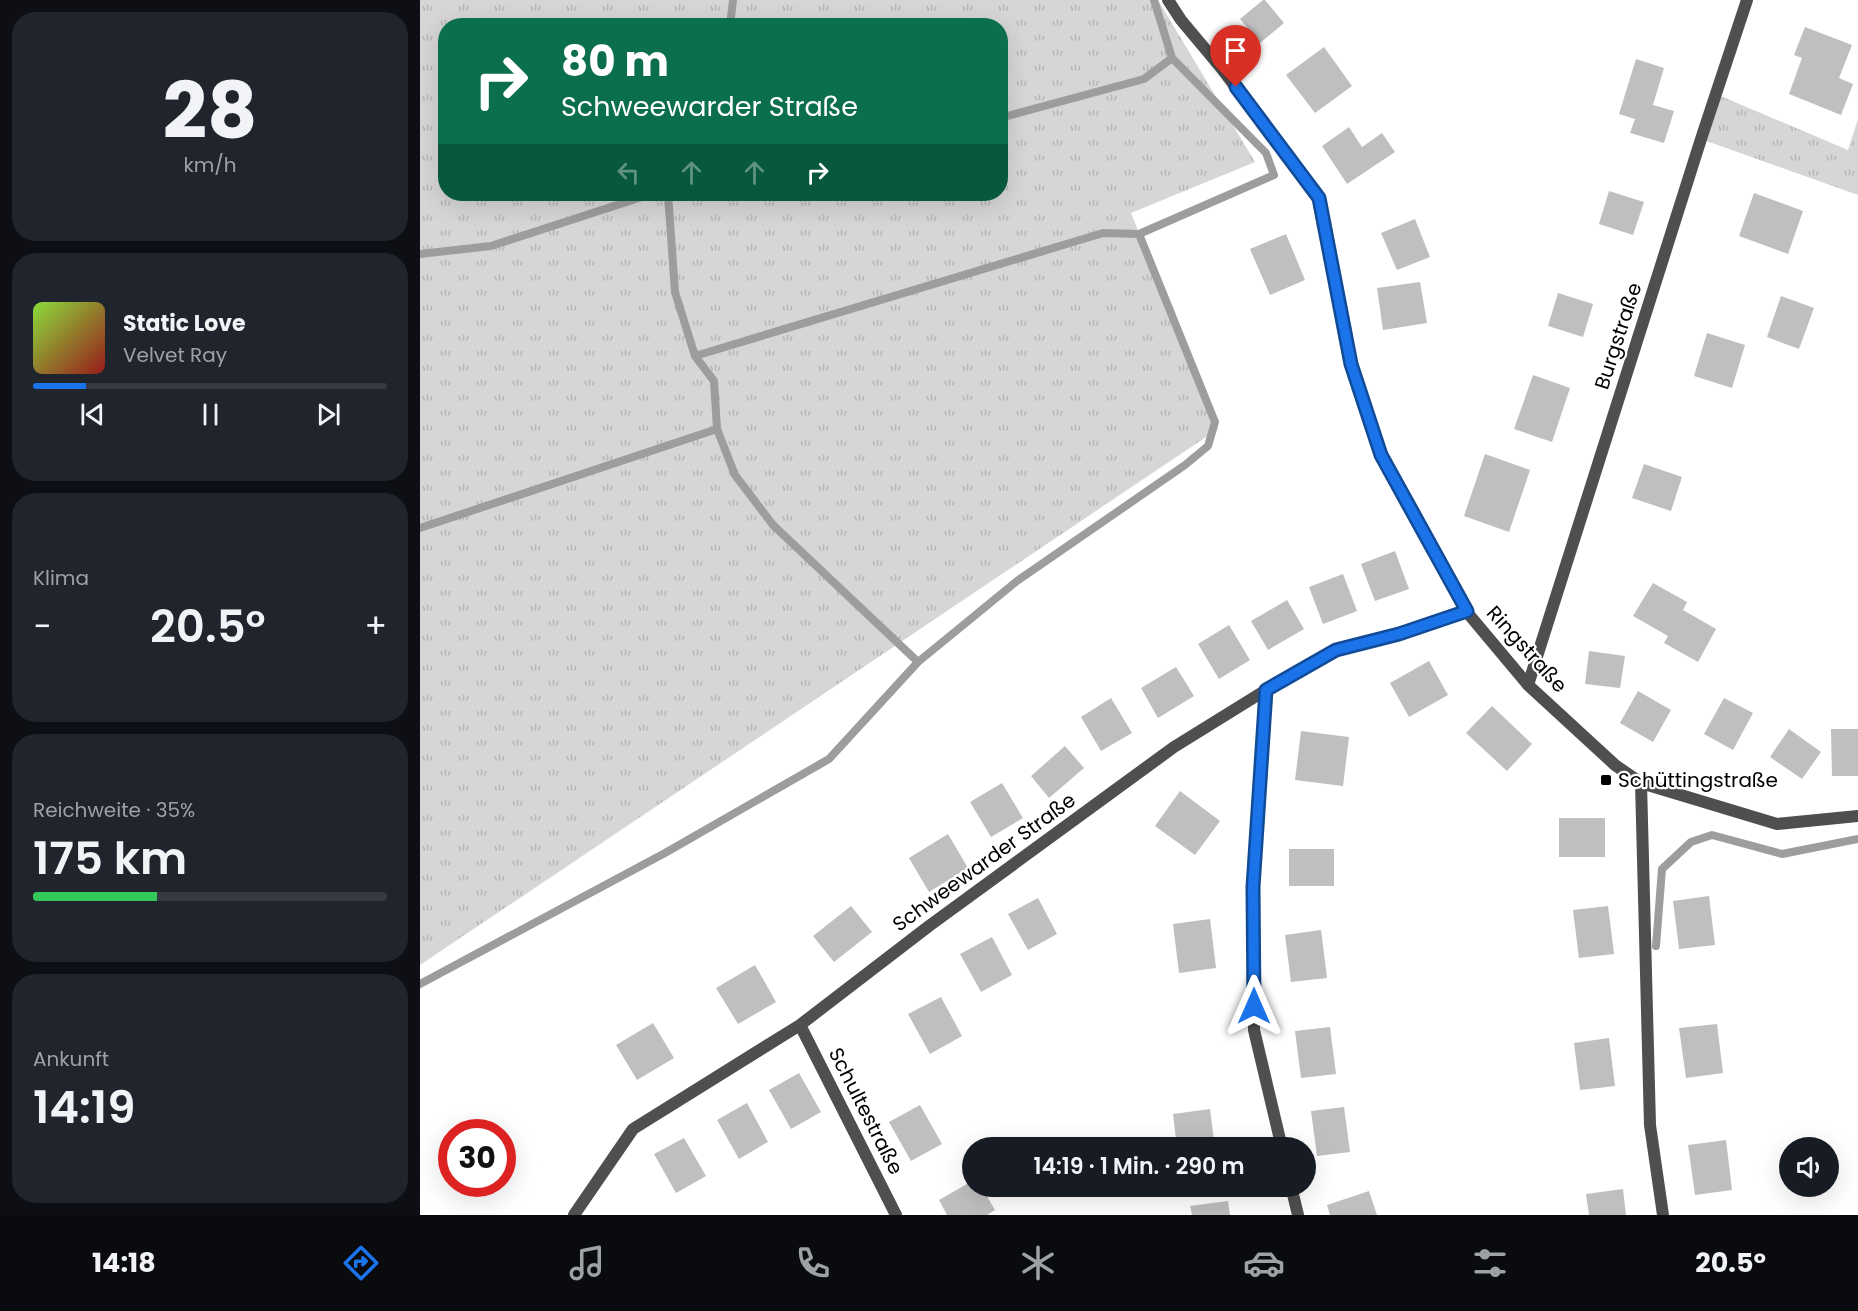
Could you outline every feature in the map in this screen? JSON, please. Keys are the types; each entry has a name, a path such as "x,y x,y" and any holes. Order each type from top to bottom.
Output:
{"street":[{"name":"Ringstraße","path":"1168,0 1319,198 1351,364 1381,455 1467,611 1528,685 1615,765 1641,783 1778,824 1858,816"},
{"name":"Burgstraße","path":"1528,685 1747,0"},
{"name":"Schweewarder Straße","path":"574,1215 633,1129 800,1025 929,926 1174,747 1336,650 1399,634 1467,611"},
{"path":"1266,690 1253,887 1254,1030 1279,1137"},
{"path":"1641,783 1650,1125 1663,1215"},
{"name":"Schultestraße","path":"800,1025 896,1215"},
{"path":"1294,1197 1298,1215"}],"green space":[{"path":"420,0 1158,0 1255,162 1131,213 1218,429 420,965"},
{"path":"1716,94 1848,150 1858,119 1858,195 1701,139"}],"building":[{"path":"1263,0 1284,23 1260,43 1240,19"},
{"path":"1805,27 1852,45 1839,78 1853,84 1841,115 1789,94 1802,58 1794,55"},
{"path":"1324,47 1352,86 1315,113 1286,75"},
{"path":"1636,59 1664,68 1653,105 1674,111 1664,143 1630,133 1635,119 1619,114"},
{"path":"1349,127 1362,147 1382,133 1395,152 1347,184 1322,146"},
{"path":"1609,191 1644,202 1633,235 1599,224"},
{"path":"1754,193 1803,211 1788,254 1739,236"},
{"path":"1415,219 1430,257 1397,270 1381,233"},
{"path":"1286,234 1305,280 1270,295 1250,249"},
{"path":"1420,282 1427,323 1383,330 1377,288"},
{"path":"1558,293 1593,304 1583,337 1548,326"},
{"path":"1781,296 1814,308 1799,349 1767,337"},
{"path":"1707,333 1745,345 1732,388 1694,376"},
{"path":"1533,375 1570,388 1552,442 1514,429"},
{"path":"1485,454 1530,470 1509,532 1464,516"},
{"path":"1644,464 1682,477 1671,511 1632,498"},
{"path":"1395,551 1409,589 1375,601 1361,564"},
{"path":"1343,574 1357,611 1323,624 1309,587"},
{"path":"1653,583 1687,602 1683,610 1716,629 1698,662 1664,643 1668,636 1633,616"},
{"path":"1287,600 1304,629 1268,650 1251,621"},
{"path":"1229,625 1250,660 1219,679 1198,644"},
{"path":"1589,651 1625,656 1620,688 1585,684"},
{"path":"1429,661 1448,695 1409,717 1390,683"},
{"path":"1176,667 1194,696 1158,718 1141,688"},
{"path":"1638,691 1671,710 1653,742 1620,723"},
{"path":"1111,698 1132,733 1101,751 1081,717"},
{"path":"1724,698 1753,713 1733,750 1704,734"},
{"path":"1492,706 1532,744 1507,771 1466,733"},
{"path":"1789,729 1821,752 1802,779 1770,757"},
{"path":"1831,729 1858,729 1858,776 1832,776"},
{"path":"1301,731 1349,737 1343,786 1295,780"},
{"path":"1065,746 1084,768 1049,798 1031,776"},
{"path":"1002,783 1023,818 991,837 970,802"},
{"path":"1180,791 1220,821 1195,855 1155,826"},
{"path":"1559,818 1605,818 1605,857 1559,857"},
{"path":"948,834 968,868 929,892 909,858"},
{"path":"1289,849 1334,849 1334,886 1289,886"},
{"path":"1709,896 1715,945 1679,949 1673,901"},
{"path":"1038,898 1057,934 1028,950 1008,914"},
{"path":"851,906 872,932 834,962 813,936"},
{"path":"1608,906 1614,954 1579,958 1573,910"},
{"path":"1210,919 1216,968 1179,973 1173,924"},
{"path":"1321,930 1327,978 1291,982 1285,935"},
{"path":"992,937 1012,975 981,992 960,954"},
{"path":"755,965 776,1002 738,1024 716,988"},
{"path":"941,997 962,1036 930,1054 908,1014"},
{"path":"653,1023 674,1058 637,1080 616,1045"},
{"path":"1717,1024 1723,1073 1686,1078 1679,1028"},
{"path":"1330,1027 1336,1074 1301,1078 1295,1031"},
{"path":"1609,1038 1615,1086 1580,1090 1574,1043"},
{"path":"799,1073 821,1112 791,1129 769,1090"},
{"path":"747,1103 768,1142 739,1159 717,1120"},
{"path":"920,1105 942,1144 911,1161 889,1122"},
{"path":"1344,1107 1350,1152 1317,1156 1311,1111"},
{"path":"1210,1109 1214,1137 1176,1137 1173,1114"},
{"path":"684,1138 706,1176 676,1193 654,1154"},
{"path":"1726,1140 1732,1190 1695,1195 1688,1145"},
{"path":"962,1187 962,1197 987,1197 995,1210 987,1215 947,1215 939,1200"},
{"path":"1623,1189 1626,1215 1589,1215 1586,1194"},
{"path":"1369,1191 1377,1215 1330,1215 1327,1205"},
{"path":"1228,1201 1230,1215 1192,1215 1190,1206"}],"waterway":[{"path":"731,18 733,0"},
{"path":"1139,234 1274,175 1266,153 1172,58 1154,0"},
{"path":"1008,116 1144,79 1172,58"},
{"path":"420,254 491,246 629,201"},
{"path":"668,201 675,292 695,356 714,381 717,429 735,475 773,525 918,662"},
{"path":"420,984 665,853 829,759 918,662 1017,581 1185,465 1208,446 1215,422 1139,234 1103,233 695,356"},
{"path":"420,528 717,429"},
{"path":"1656,946 1662,869 1691,842 1712,835 1782,854 1858,839"}],"place":[{"name":"Schüttingstraße","path":"1606,780"}],"route":[{"path":"1236,87 1319,198 1351,364 1381,455 1441,568 1467,611 1399,634 1336,650 1266,690 1253,887 1254,1006"}]}
